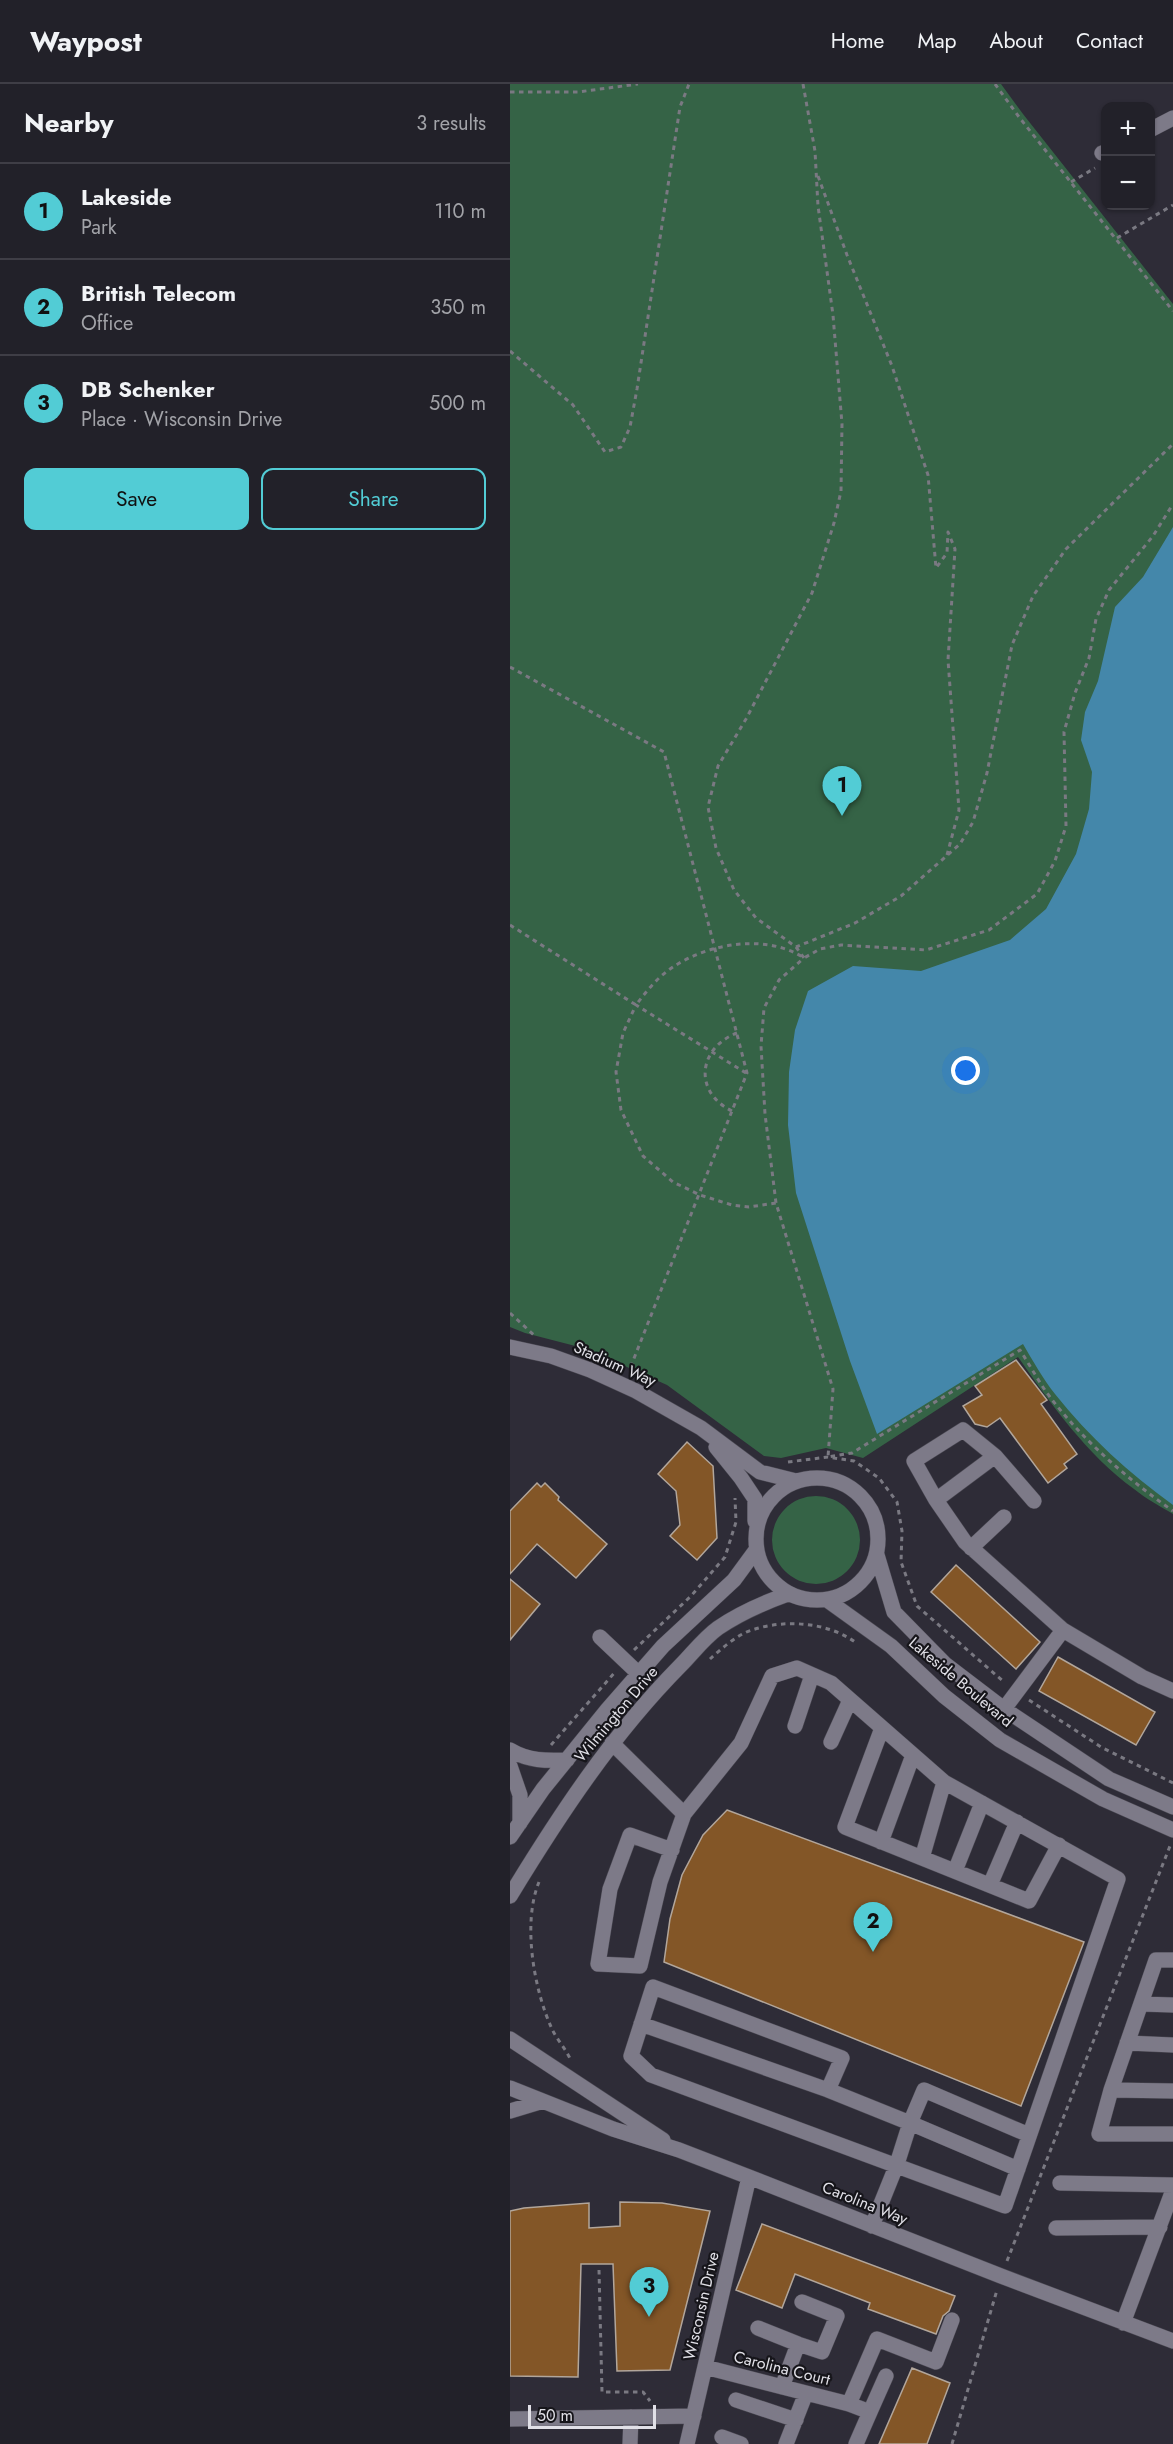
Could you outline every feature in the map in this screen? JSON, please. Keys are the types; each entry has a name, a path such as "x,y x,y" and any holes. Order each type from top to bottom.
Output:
{"street":[{"path":"1155,127 1172,121"},
{"name":"Stadium Way","path":"510,1347 551,1356 590,1370 636,1391 701,1428 760,1472 796,1481"},
{"name":"Stadium Way","path":"701,1428 755,1499 756,1530"},
{"path":"1034,1501 995,1456 963,1430 914,1461 936,1500 971,1548 1064,1630 1142,1677 1173,1691"},
{"path":"936,1500 995,1456"},
{"path":"831,1479 860,1495 872,1512 878,1527 877,1555 868,1574 851,1591 827,1600 805,1600 788,1594 766,1575 756,1550 756,1530 762,1510 771,1498 796,1481 831,1479"},
{"path":"971,1548 1004,1517"},
{"name":"Wilmington Drive","path":"510,1837 567,1760 663,1646 735,1580 756,1550"},
{"name":"Lakeside Boulevard","path":"877,1555 894,1612 945,1664 1004,1708 1108,1779 1173,1807"},
{"name":"Wilmington Drive","path":"510,1896 562,1812 649,1697 717,1629 757,1605 788,1594"},
{"name":"Lakeside Boulevard","path":"827,1600 891,1646 944,1696 999,1740 1103,1799 1173,1830"},
{"path":"1004,1708 1064,1630"},
{"path":"600,1637 639,1674"},
{"path":"653,1987 631,2056 651,2074 1005,2206 1118,1879 944,1782 831,1683 797,1668 772,1676 741,1743 684,1814 660,1882 640,1966 653,1987 842,2058 828,2090"},
{"path":"795,1726 813,1675"},
{"path":"831,1742 850,1700"},
{"path":"882,1728 844,1827 1029,1901 1059,1845"},
{"path":"612,1743 684,1814"},
{"path":"510,1750 527,1758 567,1760"},
{"path":"881,1842 913,1755"},
{"path":"510,1766 520,1795 520,1822"},
{"path":"922,1858 944,1782"},
{"path":"955,1872 982,1803"},
{"path":"990,1885 1017,1822"},
{"path":"640,1966 598,1964 610,1889 630,1835 672,1850"},
{"path":"1173,1960 1156,1960 1111,2090 1099,2134 1173,2134"},
{"path":"1141,2004 1173,2005"},
{"path":"641,2024 828,2090 1018,2169"},
{"path":"510,2039 679,2150"},
{"path":"1127,2043 1173,2045"},
{"name":"Carolina Way","path":"510,2088 613,2129 679,2150 1001,2277 1173,2341"},
{"path":"872,2226 924,2090 1029,2135"},
{"path":"1111,2090 1173,2091"},
{"path":"510,2111 543,2101"},
{"name":"Wisconsin Drive","path":"687,2444 749,2177"},
{"path":"1060,2183 1173,2185"},
{"path":"1123,2323 1173,2190"},
{"path":"1056,2228 1160,2227"},
{"path":"758,2328 822,2352 837,2316 802,2302"},
{"path":"849,2404 877,2339 936,2362 952,2320"},
{"path":"782,2387 798,2344"},
{"name":"Carolina Court","path":"705,2367 849,2404 870,2412"},
{"path":"856,2444 886,2376"},
{"path":"786,2444 806,2393"},
{"path":"736,2400 796,2420"},
{"path":"510,2419 694,2416"},
{"path":"630,2444 631,2417"},
{"path":"722,2437 741,2444"}],"path":[{"path":"510,92 578,92 638,84"},
{"path":"510,351 573,405 605,452 621,447 630,427 680,108 689,84"},
{"path":"803,84 833,315 842,424 841,491 834,523 812,593 746,719 718,766 708,807 716,848 734,890 756,918 796,946 804,958"},
{"path":"995,84 1173,311"},
{"path":"1071,182 1101,158"},
{"path":"816,171 892,366 928,475 936,568 947,553 948,532 955,549 948,660 959,810 946,857"},
{"path":"1117,238 1173,205"},
{"path":"796,946 855,923 901,896 960,844 973,822 987,773 1012,645 1033,596 1066,549 1173,444"},
{"path":"828,1456 833,1389 776,1203 764,1103 761,1046 764,1008 779,980 804,958 820,949 841,945 926,950 989,930 1037,894 1055,861 1066,826 1064,732 1075,693 1089,658 1096,620 1109,590 1153,536 1173,504"},
{"path":"510,667 664,752 747,1073 629,1371"},
{"path":"510,925 747,1073"},
{"path":"776,1203 749,1207 732,1205 700,1195 673,1182 643,1156 621,1110 616,1072 623,1033 636,1005 657,979 686,959 715,948 763,943 791,949 804,958"},
{"path":"732,1111 716,1102 708,1089 706,1066 711,1051 720,1040 737,1033"},
{"path":"510,1313 542,1343"},
{"path":"780,1463 852,1453 1020,1350 1053,1401 1094,1447 1137,1485 1173,1511"},
{"path":"828,1456 854,1461 879,1478 897,1502 902,1531 901,1562 917,1606 1017,1692 1101,1748 1173,1783"},
{"path":"539,1760 643,1639 691,1596 725,1557 736,1522 734,1491 745,1484"},
{"path":"703,1665 720,1650 751,1630 797,1623 842,1633 860,1646"},
{"path":"952,2444 1001,2277 1173,1837"},
{"path":"540,1879 534,1895 532,1950 534,1969 552,2029 572,2060 565,2076"},
{"path":"599,2270 602,2392 643,2392 649,2401 660,2401"}],"green space":[{"path":"510,84 1001,84 1173,304 1173,1514 1139,1493 1085,1445 1018,1357 863,1458 826,1448 781,1458 764,1456 667,1385 587,1349 510,1327"},
{"path":"816,1496 841,1503 853,1515 860,1540 853,1565 841,1577 816,1584 791,1577 779,1565 772,1540 779,1515 791,1503"}],"water":[{"path":"1173,527 1173,1505 1125,1467 1068,1410 1038,1370 1023,1344 877,1434 850,1361 796,1193 788,1125 789,1072 795,1030 808,991 853,966 921,971 1010,940 1046,909 1076,854 1089,809 1092,772 1081,740 1085,712 1098,681 1115,607 1143,577"}],"building":[{"path":"1016,1360 1047,1400 1041,1404 1077,1454 1064,1464 1067,1468 1048,1483 1000,1418 987,1427 975,1424 963,1406 982,1395 975,1386"},
{"path":"687,1442 713,1466 717,1538 697,1560 670,1536 680,1525 676,1491 658,1474"},
{"path":"537,1483 541,1487 545,1483 559,1497 558,1500 607,1544 576,1578 537,1544 510,1574 510,1511"},
{"path":"956,1565 1040,1642 1016,1669 931,1592"},
{"path":"510,1579 540,1604 510,1640"},
{"path":"1058,1657 1155,1712 1136,1745 1039,1691"},
{"path":"727,1810 1084,1942 1021,2106 664,1962 670,1919 682,1875 703,1835"},
{"path":"620,2202 662,2203 710,2211 670,2370 617,2371 613,2264 581,2264 578,2377 510,2376 510,2211 589,2203 589,2228 620,2226"},
{"path":"762,2224 955,2296 949,2311 943,2316 936,2334 868,2309 870,2303 795,2274 782,2308 736,2290"},
{"path":"912,2368 950,2383 927,2444 879,2444"}],"place":[{"name":"Lakeside","path":"842,816"},
{"name":"British Telecom","path":"873,1952"},
{"name":"DB Schenker","path":"649,2317"}]}
